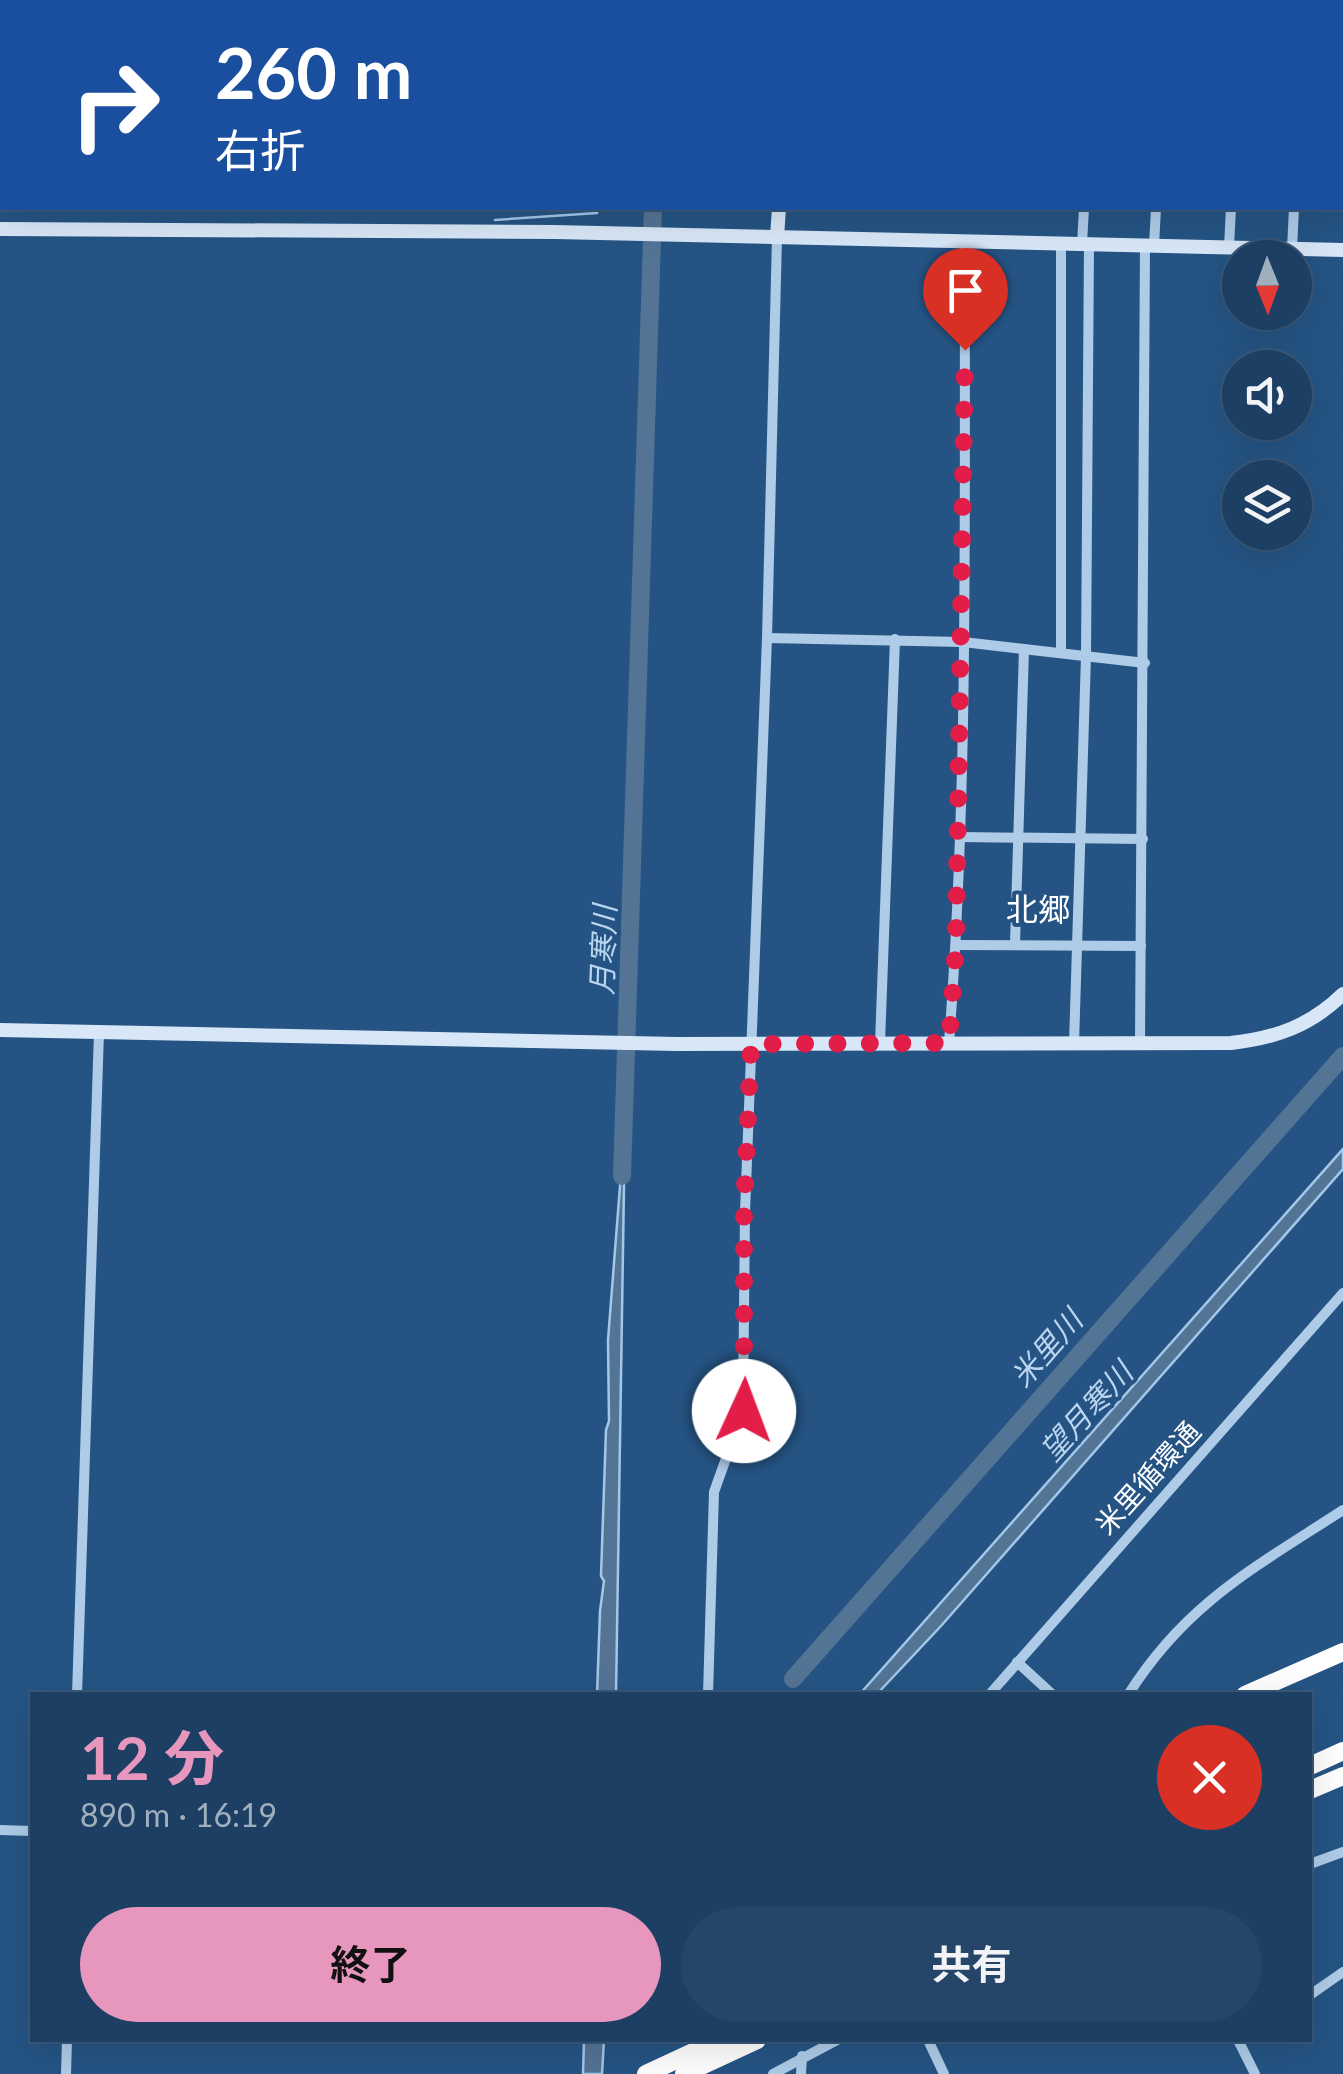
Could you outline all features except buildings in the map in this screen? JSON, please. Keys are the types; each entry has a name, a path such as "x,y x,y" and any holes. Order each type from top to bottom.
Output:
{"highway":[{"path":"1252,1692 1343,1652"},
{"path":"1312,1765 1343,1751"},
{"path":"1312,1789 1343,1776"},
{"path":"646,2074 715,2042"},
{"path":"684,2074 753,2042"}],"street":[{"path":"708,1692 714,1492 744,1411 744,1212 768,638 779,210"},
{"path":"1074,1044 1086,656 1084,210"},
{"path":"1140,1043 1149,246 1156,210"},
{"path":"1229,240 1231,210"},
{"path":"1292,240 1294,210"},
{"path":"0,229 621,234 1222,248"},
{"path":"949,1043 959,837 966,241"},
{"path":"1060,653 1061,244"},
{"path":"1312,249 1343,250"},
{"path":"768,638 963,642 1145,662"},
{"path":"880,1043 895,639"},
{"path":"1015,944 1024,649"},
{"path":"959,837 1143,839"},
{"path":"956,946 1142,946"},
{"path":"0,1030 751,1044 1230,1043 1266,1039 1303,1025 1343,994"},
{"path":"76,1692 99,1032"},
{"name":"米里循環通","path":"992,1692 1343,1294"},
{"path":"1130,1692 1147,1664 1199,1607 1343,1510"},
{"path":"1017,1662 1050,1692"},
{"path":"0,1830 30,1831"},
{"path":"1312,1863 1343,1852"},
{"path":"1312,1994 1343,1972"},
{"path":"66,2074 67,2042"},
{"path":"780,2072 802,2056 833,2042"},
{"path":"929,2042 944,2074"},
{"path":"1240,2042 1255,2074"},
{"path":"801,2074 802,2056"}],"water":[{"path":"625,1122 616,1692 597,1692 609,1421 608,1340"},
{"path":"1343,1149 1343,1169 941,1626 879,1692 862,1692"},
{"path":"584,2042 604,2042 602,2074 583,2074"}],"waterway":[{"path":"495,220 597,210"},
{"name":"月寒川","path":"622,1176 653,210"},
{"name":"米里川","path":"793,1679 1343,1056"}],"district":[{"name":"北郷","path":"1038,910"}],"route":[{"path":"744,1411 744,1212 751,1044 949,1043 956,946 965,350"}],"water label":[{"name":"望月寒川","path":"1087,1412"}]}
